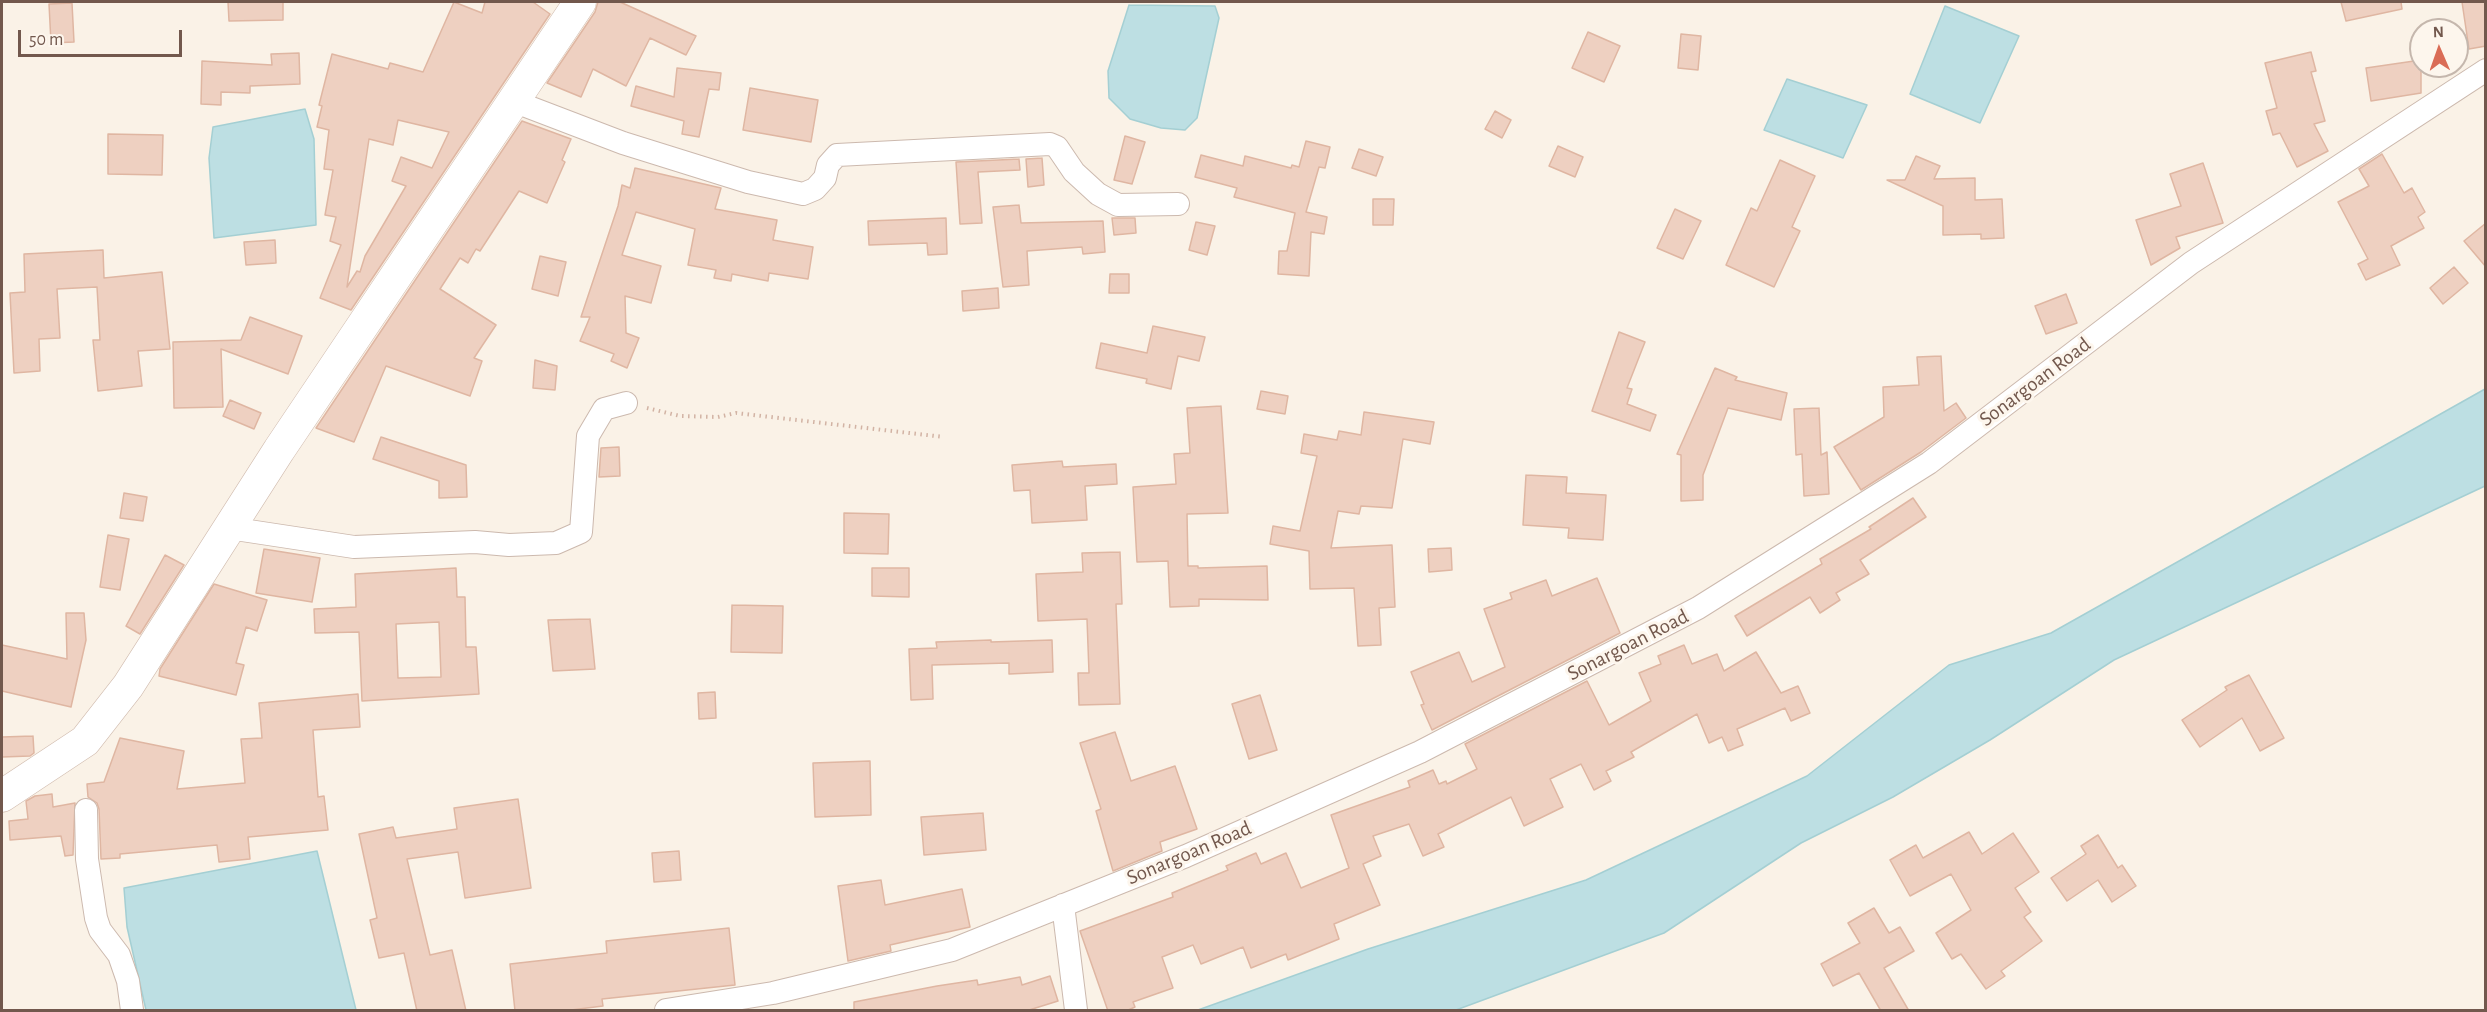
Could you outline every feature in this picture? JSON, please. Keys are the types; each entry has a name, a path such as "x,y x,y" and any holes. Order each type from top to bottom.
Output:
{"main road":[{"path":"2,796 85,741 128,686 229,528 580,2"}],"street":[{"name":"Sonargoan Road","path":"666,1011 773,993 952,950 1186,856 1420,752 1698,609 1929,463 2191,262 2486,70"},
{"path":"513,101 623,143 803,194 815,189 825,178 828,165 837,155 1050,144 1057,147 1074,172 1098,194 1118,205 1178,204"},
{"path":"229,528 354,547 474,542 509,545 556,543 581,532 588,436 604,409 626,403"},
{"path":"86,810 87,859 96,918 100,930 119,955 128,981 132,1011"},
{"path":"1063,906 1076,1011"}],"path":[{"path":"626,403 680,416 718,417 736,413 944,437"}],"water":[{"path":"1129,5 1215,6 1219,18 1197,118 1185,130 1161,128 1130,119 1109,98 1108,71"},
{"path":"1945,6 2019,36 1980,123 1910,94"},
{"path":"1787,79 1867,105 1843,158 1764,130"},
{"path":"305,109 314,139 316,225 214,238 209,158 213,127"},
{"path":"2485,389 2485,486 2114,660 1990,740 1893,797 1801,843 1664,933 1456,1010 1198,1010 1368,949 1586,880 1807,776 1949,665 2051,633"},
{"path":"317,851 356,1010 146,1010 127,927 124,888"}],"building":[{"path":"228,2 283,2 283,20 229,21"},
{"path":"454,2 482,13 485,2 533,2 550,14 351,310 320,298 341,245 330,241 336,217 325,215 333,170 324,169 329,130 317,127 322,106 319,105 332,54 388,69 390,63 423,72","holes":["398,120 449,132 432,168 401,157 392,181 406,186 365,256 360,272 357,271 347,287 369,139 393,145"]},
{"path":"598,2 620,2 696,36 686,55 650,38 626,86 593,69 581,97 547,83 595,12"},
{"path":"2341,2 2401,2 2402,9 2346,21"},
{"path":"2462,2 2486,2 2486,46 2469,49 2469,18 2464,18"},
{"path":"72,3 74,42 51,43 49,4"},
{"path":"1588,32 1620,46 1604,82 1572,68"},
{"path":"1681,34 1701,36 1698,70 1678,68"},
{"path":"2311,52 2316,71 2311,72 2325,121 2314,124 2328,151 2297,167 2280,133 2273,135 2266,111 2277,108 2265,63"},
{"path":"299,53 300,84 250,86 250,93 221,92 221,105 201,104 202,61 272,65 271,54"},
{"path":"2409,62 2409,78 2421,78 2421,93 2371,101 2366,68"},
{"path":"677,68 721,73 719,90 709,89 699,137 682,134 684,121 631,106 636,86 674,97"},
{"path":"750,88 818,100 811,142 743,130"},
{"path":"1495,111 1511,120 1502,138 1485,129"},
{"path":"522,121 571,139 562,160 565,162 547,203 519,191 480,251 476,249 468,263 460,258 440,289 496,325 474,358 482,361 470,396 386,366 354,442 316,428"},
{"path":"108,134 163,135 162,175 108,174"},
{"path":"1125,136 1145,142 1132,184 1114,180"},
{"path":"1306,141 1330,147 1325,168 1319,167 1306,212 1327,217 1324,234 1311,232 1309,276 1278,274 1279,251 1287,251 1295,213 1234,197 1237,188 1195,177 1201,155 1243,166 1245,156 1291,168 1292,165 1299,167"},
{"path":"1558,146 1583,157 1575,177 1549,166"},
{"path":"1359,149 1383,157 1376,176 1352,168"},
{"path":"2382,154 2404,193 2412,188 2425,212 2418,217 2424,228 2391,246 2400,265 2366,280 2358,264 2368,259 2338,202 2369,186 2359,169"},
{"path":"1916,156 1940,166 1934,179 1975,178 1975,200 2002,199 2004,238 1981,239 1981,234 1943,235 1943,206 1887,180 1905,180"},
{"path":"1042,158 1044,185 1028,187 1026,159"},
{"path":"1019,159 1020,170 978,172 982,223 960,224 956,162"},
{"path":"1780,160 1815,176 1792,227 1800,231 1774,287 1726,265 1751,208 1757,211"},
{"path":"2203,163 2223,223 2176,237 2180,248 2151,265 2136,220 2181,206 2170,174"},
{"path":"635,168 721,188 715,209 777,220 773,240 813,247 808,279 769,273 768,281 732,274 731,281 714,278 716,270 688,265 695,229 636,212 622,255 661,266 651,303 625,296 626,333 639,338 627,368 611,361 614,354 580,341 590,317 581,317 618,206 622,185 630,188"},
{"path":"1373,199 1394,199 1393,225 1373,225"},
{"path":"1019,205 1021,223 1103,221 1105,252 1083,254 1082,247 1027,251 1029,285 1003,287 993,207"},
{"path":"1675,209 1701,221 1683,259 1657,248"},
{"path":"946,218 947,254 928,255 927,243 869,245 868,221"},
{"path":"1112,218 1135,218 1136,233 1114,235"},
{"path":"1196,222 1215,226 1207,255 1189,250"},
{"path":"2486,223 2486,267 2464,241"},
{"path":"275,240 276,263 246,265 244,242"},
{"path":"103,250 104,278 162,272 170,349 138,351 142,386 98,391 93,340 100,340 97,287 57,289 60,338 39,339 40,371 14,373 10,293 25,292 24,254"},
{"path":"540,256 566,262 558,296 532,289"},
{"path":"2454,267 2468,283 2443,304 2430,288"},
{"path":"1110,274 1129,274 1129,293 1109,293"},
{"path":"998,288 999,308 963,311 962,291"},
{"path":"2066,294 2077,323 2046,334 2035,306"},
{"path":"250,317 302,336 288,374 221,349 223,407 174,408 173,342 241,340"},
{"path":"1153,326 1205,337 1199,361 1178,356 1171,389 1146,383 1147,379 1096,368 1101,343 1147,353"},
{"path":"1619,332 1645,342 1627,388 1632,389 1627,404 1656,415 1650,431 1592,411"},
{"path":"1941,356 1944,411 1956,403 1966,418 1921,452 1861,490 1834,447 1884,417 1883,387 1919,385 1917,357"},
{"path":"535,360 557,366 555,390 533,388"},
{"path":"1715,368 1737,377 1735,380 1787,393 1781,420 1728,408 1703,475 1703,500 1681,501 1681,455 1677,454"},
{"path":"1261,391 1288,396 1285,414 1257,409"},
{"path":"230,400 261,413 254,429 223,416"},
{"path":"1221,406 1228,513 1187,514 1188,566 1198,566 1198,568 1267,566 1268,600 1199,599 1199,606 1170,607 1168,561 1137,562 1133,487 1176,484 1174,454 1190,453 1187,408"},
{"path":"1819,408 1821,455 1827,452 1829,494 1804,496 1802,454 1796,455 1794,409"},
{"path":"1364,412 1434,422 1430,444 1403,439 1392,508 1361,506 1359,514 1338,511 1331,548 1392,545 1395,607 1379,608 1381,645 1358,646 1354,588 1310,589 1309,551 1270,544 1273,526 1300,531 1317,456 1301,453 1304,434 1337,440 1339,431 1361,435"},
{"path":"381,437 466,465 467,497 439,498 439,481 373,459"},
{"path":"619,447 620,476 599,477 601,448"},
{"path":"1062,461 1063,467 1116,464 1117,484 1085,486 1087,520 1032,523 1030,490 1014,491 1012,465"},
{"path":"1526,475 1567,477 1566,493 1606,495 1603,540 1568,538 1569,528 1523,525"},
{"path":"124,493 147,497 143,521 120,518"},
{"path":"1913,498 1926,517 1860,560 1869,574 1836,593 1840,600 1820,613 1810,597 1747,636 1735,616 1822,564 1820,559 1871,529 1869,527"},
{"path":"844,513 889,514 888,554 844,553"},
{"path":"108,535 129,539 120,590 100,587"},
{"path":"1451,548 1452,570 1429,572 1428,549"},
{"path":"264,549 320,558 312,602 256,593"},
{"path":"1120,552 1122,604 1116,604 1120,704 1079,705 1078,673 1089,673 1087,619 1038,621 1036,574 1083,572 1082,553"},
{"path":"165,555 184,565 140,634 126,626"},
{"path":"456,568 457,597 465,597 466,647 476,647 479,694 362,701 359,632 315,633 314,609 356,607 355,574","holes":["439,622 441,677 398,678 396,624"]},
{"path":"872,568 909,568 909,597 872,596"},
{"path":"1597,578 1620,633 1432,730 1421,705 1424,704 1411,672 1459,652 1472,682 1505,667 1484,609 1512,599 1510,593 1546,580 1552,596"},
{"path":"214,584 267,600 257,631 246,627 236,663 244,665 236,695 159,676 160,669"},
{"path":"732,605 783,606 782,653 731,652"},
{"path":"66,613 84,613 86,640 71,707 2,691 2,645 67,659"},
{"path":"590,619 595,669 553,671 548,620"},
{"path":"991,640 991,642 1052,640 1053,672 1009,674 1009,663 932,665 933,699 911,700 909,649 937,648 936,642"},
{"path":"1684,645 1692,664 1717,654 1724,671 1756,652 1781,693 1798,686 1810,713 1791,721 1785,708 1737,729 1743,745 1728,751 1722,737 1709,743 1697,714 1631,752 1634,757 1606,771 1611,781 1594,790 1581,764 1550,779 1563,807 1524,826 1511,797 1438,834 1444,847 1423,856 1409,824 1373,836 1381,856 1363,864 1380,905 1334,924 1339,939 1288,960 1286,954 1251,968 1243,947 1201,964 1193,945 1162,957 1173,988 1133,1002 1135,1007 1126,1011 1108,1011 1080,931 1173,897 1172,893 1228,870 1226,866 1256,853 1261,864 1286,853 1301,888 1349,868 1331,815 1410,787 1408,781 1433,770 1439,784 1446,781 1447,784 1477,769 1465,744 1587,681 1609,725 1651,701 1639,673 1661,664 1658,656"},
{"path":"2249,675 2284,738 2260,751 2242,718 2200,747 2182,720 2227,690 2225,687"},
{"path":"715,692 716,718 699,719 698,693"},
{"path":"358,694 360,727 313,730 318,797 324,796 328,830 248,837 250,859 219,862 217,845 120,854 120,858 101,859 99,809 97,803 88,797 87,784 104,782 120,738 184,751 177,789 245,783 241,739 262,738 259,703"},
{"path":"1260,695 1277,750 1249,759 1232,704"},
{"path":"1115,732 1131,781 1175,766 1197,829 1160,842 1162,851 1113,871 1096,811 1101,809 1080,743"},
{"path":"33,736 34,753 30,756 2,757 2,737"},
{"path":"870,761 871,815 815,817 813,763"},
{"path":"52,794 53,807 75,803 73,855 65,856 61,836 10,840 9,821 28,819 26,801 35,796"},
{"path":"518,799 531,888 465,898 458,852 407,859 430,955 452,950 466,1011 417,1011 404,953 379,958 370,920 377,918 359,834 393,827 396,838 457,829 454,808"},
{"path":"983,813 986,850 924,855 921,817"},
{"path":"1969,832 1982,854 2013,833 2039,872 2015,888 2031,912 2024,917 2042,941 2001,971 2005,976 1986,989 1961,954 1952,959 1936,933 1971,910 1951,874 1910,896 1890,860 1916,845 1923,858"},
{"path":"2098,835 2118,868 2122,865 2136,886 2112,902 2098,880 2067,901 2051,878 2086,854 2081,846"},
{"path":"679,851 681,880 654,882 652,853"},
{"path":"881,880 885,905 962,889 970,927 890,945 891,951 848,961 838,886"},
{"path":"1874,908 1889,933 1900,927 1914,951 1884,968 1909,1011 1881,1011 1859,973 1833,986 1821,964 1860,943 1848,923"},
{"path":"729,928 735,985 602,999 603,1006 563,1011 515,1011 510,964 607,953 606,941"},
{"path":"1050,976 1058,1001 1026,1011 854,1011 854,1002 937,986 977,980 978,985 1020,977 1022,985"}]}
